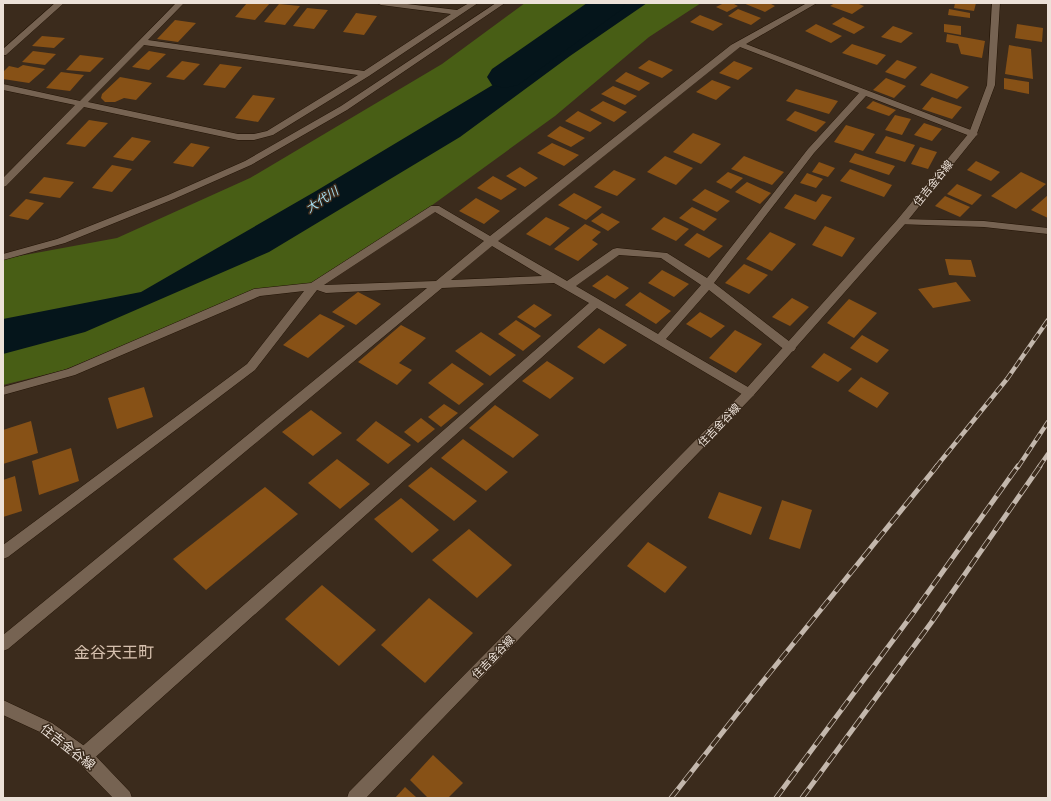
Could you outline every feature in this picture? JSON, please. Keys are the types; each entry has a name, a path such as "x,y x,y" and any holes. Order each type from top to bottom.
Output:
{"street":[{"path":"3,53 60,3"},
{"path":"3,184 80,103 180,3"},
{"path":"381,3 459,13"},
{"path":"3,87 238,137 254,137 270,133 366,74 474,3"},
{"path":"3,257 61,241 171,197 248,163 344,108 501,3"},
{"path":"3,644 491,241 740,44 812,3"},
{"name":"住吉金谷線","path":"355,798 750,393 901,222 973,134 991,85 996,3"},
{"path":"142,42 366,74"},
{"path":"740,44 973,134"},
{"path":"659,340 708,284 811,151 865,92"},
{"path":"3,553 251,367 314,286 435,208 750,393"},
{"path":"901,222 984,224 1048,231"},
{"path":"568,286 617,251 663,255 708,284 790,348"},
{"path":"3,391 71,372 258,292 314,286 326,290 556,279"},
{"path":"84,756 596,303"},
{"name":"住吉金谷線","path":"3,707 47,728 84,756 124,798"}],"green space":[{"path":"525,3 701,3 649,37 555,116 373,248 314,286 251,292 64,370 3,385 3,259 117,238 250,178 442,64"}],"water":[{"path":"611,3 647,3 570,56 460,137 269,252 85,332 3,354 3,319 141,292 316,191 501,80"}],"building":[{"path":"247,3 270,3 255,20 235,17"},
{"path":"724,3 732,3 738,6 727,12 716,7"},
{"path":"743,3 769,3 775,6 765,12"},
{"path":"835,3 856,3 864,6 852,14 830,6"},
{"path":"955,3 976,3 974,11 954,8"},
{"path":"279,4 300,6 285,25 264,22"},
{"path":"307,8 328,10 314,29 293,26"},
{"path":"738,9 761,18 751,25 728,16"},
{"path":"949,9 970,13 970,18 948,15"},
{"path":"356,13 377,16 364,35 343,32"},
{"path":"700,15 723,24 713,31 690,22"},
{"path":"843,17 865,27 854,34 832,24"},
{"path":"175,20 196,23 178,42 157,39"},
{"path":"816,24 842,36 831,43 805,31"},
{"path":"944,24 961,26 961,35 944,32"},
{"path":"1017,24 1043,28 1042,42 1015,38"},
{"path":"893,26 913,33 901,43 881,37"},
{"path":"947,34 985,41 982,58 961,54 958,44 946,42"},
{"path":"42,36 65,38 54,48 32,46"},
{"path":"852,44 886,55 877,65 842,53"},
{"path":"1009,45 1031,49 1033,79 1005,74"},
{"path":"33,51 56,54 45,65 22,62"},
{"path":"149,51 166,54 149,70 132,67"},
{"path":"80,55 104,58 90,72 66,70"},
{"path":"649,60 673,70 662,78 638,68"},
{"path":"897,60 917,67 905,79 885,72"},
{"path":"182,61 200,64 184,80 166,77"},
{"path":"734,61 753,68 738,80 719,73"},
{"path":"220,64 242,67 225,88 203,85"},
{"path":"23,65 45,69 29,83 3,79 3,72 9,66 18,68"},
{"path":"61,72 84,75 70,91 46,88"},
{"path":"626,72 650,83 639,91 615,81"},
{"path":"931,73 969,87 957,99 920,85"},
{"path":"120,77 152,83 136,100 124,98 115,102 105,102 101,98 102,94"},
{"path":"886,78 906,86 894,98 873,90"},
{"path":"1004,78 1029,82 1029,94 1004,89"},
{"path":"712,80 731,87 716,100 696,92"},
{"path":"613,86 637,96 625,105 601,94"},
{"path":"796,89 838,101 829,114 786,101"},
{"path":"253,95 275,98 258,122 235,118"},
{"path":"932,97 962,107 952,119 922,109"},
{"path":"603,101 627,112 614,122 590,110"},
{"path":"873,101 896,110 889,116 866,108"},
{"path":"578,111 602,123 590,132 565,121"},
{"path":"795,111 826,122 816,132 786,120"},
{"path":"895,115 911,119 902,135 885,130"},
{"path":"89,120 108,123 85,147 66,144"},
{"path":"924,123 942,129 932,141 914,135"},
{"path":"846,125 875,134 863,151 834,142"},
{"path":"560,126 585,138 571,147 547,136"},
{"path":"693,133 721,144 701,164 673,152"},
{"path":"886,136 915,145 905,162 875,153"},
{"path":"132,137 151,141 133,161 113,157"},
{"path":"191,143 210,147 193,167 173,163"},
{"path":"552,143 579,155 564,166 537,153"},
{"path":"920,147 937,152 928,169 911,164"},
{"path":"855,153 895,166 889,175 849,162"},
{"path":"665,156 693,168 676,185 647,172"},
{"path":"744,156 784,172 772,185 731,169"},
{"path":"976,161 1000,172 991,181 967,170"},
{"path":"819,162 835,168 828,177 812,172"},
{"path":"112,165 132,169 112,192 92,188"},
{"path":"520,167 538,178 525,187 506,176"},
{"path":"850,169 892,185 884,197 840,181"},
{"path":"614,170 636,179 617,196 594,187"},
{"path":"728,172 743,178 731,189 716,182"},
{"path":"1021,172 1046,184 1016,209 991,196"},
{"path":"807,173 823,179 816,188 800,183"},
{"path":"493,176 517,189 501,200 477,188"},
{"path":"44,177 74,182 60,198 29,193"},
{"path":"747,182 771,193 760,204 735,192"},
{"path":"957,184 982,195 972,205 947,194"},
{"path":"705,189 730,201 717,212 692,200"},
{"path":"574,193 602,207 586,220 558,205"},
{"path":"795,194 816,202 822,194 832,197 815,220 784,208"},
{"path":"1048,195 1048,218 1031,210"},
{"path":"945,196 970,207 960,217 935,206"},
{"path":"476,198 500,211 484,224 459,211"},
{"path":"26,199 44,203 28,220 9,216"},
{"path":"692,207 717,219 704,231 679,218"},
{"path":"602,213 620,222 608,231 591,221"},
{"path":"546,217 570,228 550,246 526,234"},
{"path":"664,217 689,229 676,241 651,229"},
{"path":"585,224 601,232 592,240 598,244 578,261 554,249"},
{"path":"825,226 855,238 842,257 812,245"},
{"path":"770,232 796,244 772,271 746,259"},
{"path":"697,233 723,246 709,258 684,245"},
{"path":"945,259 971,260 976,277 949,275"},
{"path":"744,264 768,275 749,294 725,283"},
{"path":"662,270 689,284 674,297 648,283"},
{"path":"607,275 629,288 615,299 592,286"},
{"path":"956,282 971,301 933,308 918,289"},
{"path":"358,292 381,304 356,325 332,312"},
{"path":"640,292 671,311 656,324 625,305"},
{"path":"792,298 809,307 790,326 772,317"},
{"path":"849,299 877,313 854,338 827,323"},
{"path":"534,304 552,315 535,328 517,317"},
{"path":"700,312 725,326 711,338 686,324"},
{"path":"320,314 345,326 308,358 283,345"},
{"path":"516,320 541,336 523,351 498,334"},
{"path":"401,325 426,338 399,363 412,370 397,385 358,362"},
{"path":"599,328 627,345 604,364 577,347"},
{"path":"735,330 762,344 736,373 709,358"},
{"path":"481,332 516,355 490,376 455,351"},
{"path":"862,335 889,350 877,363 850,348"},
{"path":"824,353 852,369 838,382 811,367"},
{"path":"547,361 574,378 550,399 522,381"},
{"path":"452,363 484,384 459,405 428,383"},
{"path":"861,377 889,393 877,408 848,391"},
{"path":"144,387 153,417 117,429 108,398"},
{"path":"444,404 458,413 441,427 428,417"},
{"path":"495,405 539,435 513,458 469,428"},
{"path":"311,410 342,433 313,456 282,432"},
{"path":"421,418 435,429 418,443 404,432"},
{"path":"31,421 38,453 3,464 3,430"},
{"path":"376,421 411,445 388,464 356,440"},
{"path":"463,439 508,472 486,491 441,458"},
{"path":"71,448 79,481 39,495 32,461"},
{"path":"337,459 370,484 340,509 308,483"},
{"path":"431,467 477,501 454,521 408,486"},
{"path":"15,476 22,511 3,517 3,480"},
{"path":"265,487 298,514 206,590 173,559"},
{"path":"719,492 762,507 751,535 708,518"},
{"path":"401,498 439,530 412,553 374,519"},
{"path":"782,500 812,510 800,549 769,539"},
{"path":"469,529 512,565 477,598 432,560"},
{"path":"648,542 687,567 665,593 627,566"},
{"path":"322,585 376,630 339,666 285,619"},
{"path":"429,598 473,633 425,683 381,645"},
{"path":"433,755 463,783 448,798 428,798 410,780"},
{"path":"405,787 417,798 395,798"}],"waterway":[{"name":"大代川","path":"505,77 609,3"}],"railway":[{"path":"936,467 1007,379 1048,320"},
{"path":"1018,467 1048,422"},
{"path":"1039,467 1048,454"},
{"path":"671,798 751,696 937,466"},
{"path":"776,798 914,612 1018,466"},
{"path":"802,798 931,623 1040,466"}],"district":[{"name":"金谷天王町","path":"114,652"}]}
